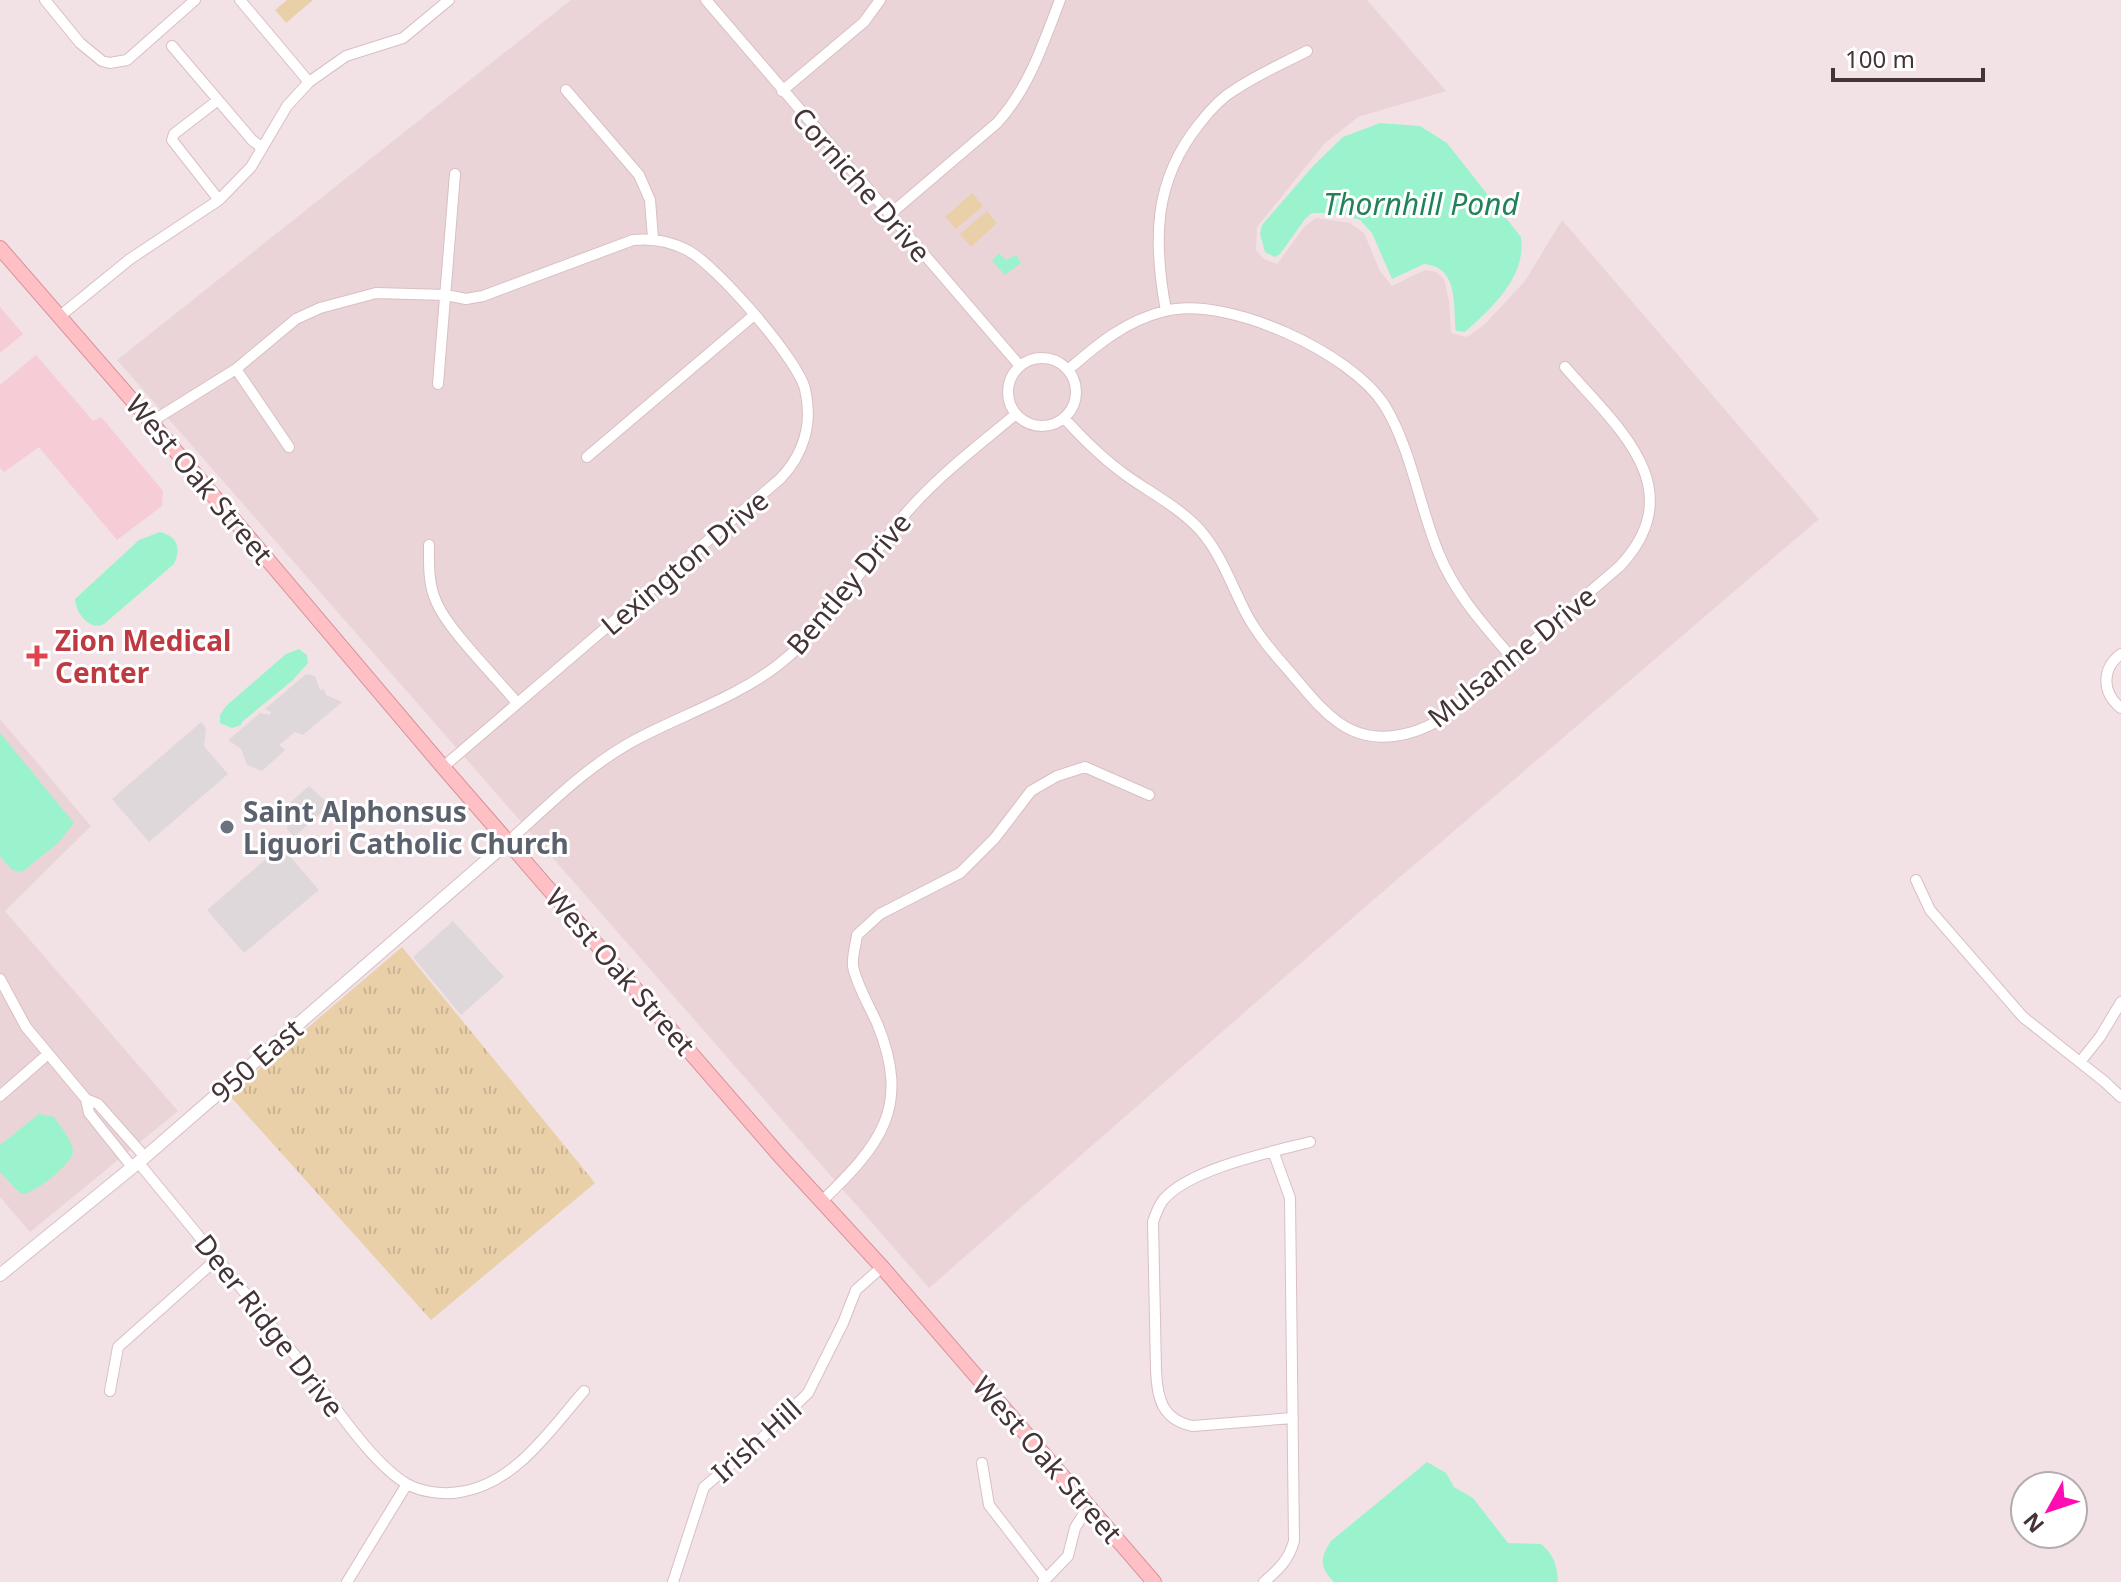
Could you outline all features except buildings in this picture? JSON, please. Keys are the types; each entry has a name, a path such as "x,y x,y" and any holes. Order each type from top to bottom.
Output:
{"main road":[{"name":"West Oak Street","path":"0,248 443,767 1154,1582"}],"street":[{"path":"45,0 80,43 102,61 110,63 127,60 195,0"},
{"path":"240,0 309,82"},
{"path":"60,316 130,259 219,200 239,182 287,106 309,82 346,56 403,38 449,0"},
{"name":"Corniche Drive","path":"706,0 1020,366"},
{"path":"782,91 864,22 880,0"},
{"path":"889,215 997,123 1010,108 1032,72 1060,0"},
{"path":"172,46 262,148"},
{"path":"1166,311 1159,274 1158,230 1167,181 1177,155 1209,112 1234,89 1307,51"},
{"path":"151,422 236,369 296,319 320,308 376,293 446,295 466,299 503,290 601,250 633,240 653,238 650,200 639,175 566,90"},
{"path":"218,100 174,134 172,140 219,200"},
{"path":"438,384 455,174"},
{"name":"Lexington Drive","path":"443,767 766,492 794,465 802,448 808,406 804,386 789,358 701,258 684,248 653,238"},
{"path":"1068,370 1119,329 1166,311 1212,310 1244,317 1320,349 1357,373 1373,388 1402,441 1434,541 1447,571 1473,612 1512,658"},
{"path":"587,457 753,316"},
{"path":"1044,358 1053,359 1068,370 1074,380 1076,399 1064,418 1055,424 1039,426 1016,414 1008,392 1013,373 1020,366 1044,358"},
{"name":"Mulsanne Drive","path":"1064,418 1102,456 1192,522 1218,555 1246,614 1272,652 1328,713 1353,731 1392,737 1421,730 1451,712 1620,566 1645,529 1649,513 1649,482 1634,447 1565,367"},
{"path":"236,369 289,447"},
{"name":"Bentley Drive","path":"509,841 588,770 637,739 746,686 778,665 822,622 907,511 1016,414"},
{"path":"429,545 429,573 436,602 517,703"},
{"path":"2121,654 2108,668 2106,683 2110,698 2121,708"},
{"path":"821,1202 861,1163 884,1129 892,1088 883,1038 853,966 857,935 880,914 960,873 995,838 1031,791 1057,776 1085,767 1149,795"},
{"name":"950 East","path":"0,1275 138,1162 509,841"},
{"path":"1916,880 1930,910 2023,1017 2121,1097"},
{"path":"0,979 26,1027 86,1099 98,1104 138,1162"},
{"path":"2080,1062 2100,1037 2121,1002"},
{"path":"0,1096 48,1054"},
{"path":"86,1099 89,1113 138,1162"},
{"path":"1293,1418 1193,1426 1181,1424 1161,1405 1157,1392 1153,1222 1158,1207 1180,1187 1229,1163 1310,1142"},
{"path":"1264,1582 1281,1568 1291,1553 1294,1541 1290,1198 1273,1151"},
{"name":"Deer Ridge Drive","path":"138,1162 373,1455 407,1484"},
{"path":"110,1391 118,1347 218,1258"},
{"name":"Irish Hill","path":"673,1582 704,1487 761,1439 808,1393 856,1290 882,1267"},
{"path":"347,1582 407,1484 435,1493 459,1493 489,1485 512,1470 584,1391"},
{"path":"982,1463 989,1505 1044,1581 1068,1556 1075,1528 1088,1507"}],"shaded area":[{"path":"571,0 1367,0 1446,91 1358,117 1324,144 1257,227 1256,250 1264,259 1277,264 1304,227 1316,218 1350,223 1364,233 1380,271 1392,286 1425,270 1436,272 1444,279 1451,333 1467,337 1483,326 1525,281 1562,220 1819,519 1372,901 929,1288 117,360"},
{"path":"0,307 23,334 0,353"},
{"path":"36,355 93,421 101,417 163,491 162,506 117,540 39,447 4,472 0,468 0,385"},
{"path":"306,674 315,676 320,690 324,689 326,695 342,702 303,735 295,732 279,745 285,750 262,771 247,765 241,749 228,740 260,713 270,715 271,712 265,709"},
{"path":"0,719 91,826 5,911 178,1111 30,1232 0,1197"},
{"path":"201,722 206,728 204,746 228,774 149,842 112,799"},
{"path":"309,786 330,805 294,837 287,829 290,812 285,807"},
{"path":"281,846 319,890 244,953 207,910"},
{"path":"453,921 504,977 461,1015 413,957"}],"green space":[{"path":"287,0 313,0 286,23 275,10"},
{"path":"972,193 983,206 956,229 945,217"},
{"path":"987,211 997,223 971,247 960,234"},
{"path":"402,947 595,1183 431,1320 229,1095"}],"water":[{"name":"Thornhill Pond","path":"1380,123 1420,126 1447,143 1521,237 1519,265 1513,278 1496,302 1465,332 1456,331 1452,289 1443,272 1424,264 1392,279 1372,233 1360,220 1338,213 1312,213 1280,254 1275,257 1265,252 1260,234 1262,225 1314,165 1343,137"},
{"path":"999,253 1006,260 1016,255 1021,263 1005,275 992,261"},
{"path":"160,532 171,537 176,544 174,564 104,624 88,623 78,610 75,599 139,540"},
{"path":"299,649 307,655 308,663 293,680 241,725 232,728 220,723 220,715 226,706 286,654"},
{"path":"0,733 74,823 58,843 22,872 12,870 0,856"},
{"path":"39,1114 54,1117 68,1137 72,1156 52,1177 21,1194 0,1172 0,1145"},
{"path":"1427,1462 1446,1473 1454,1487 1473,1498 1508,1543 1541,1544 1554,1561 1558,1582 1334,1582 1323,1562 1331,1541"}],"place":[{"name":"Zion Medical Center","path":"37,656"},
{"name":"Saint Alphonsus Liguori Catholic Church","path":"227,827"}]}
